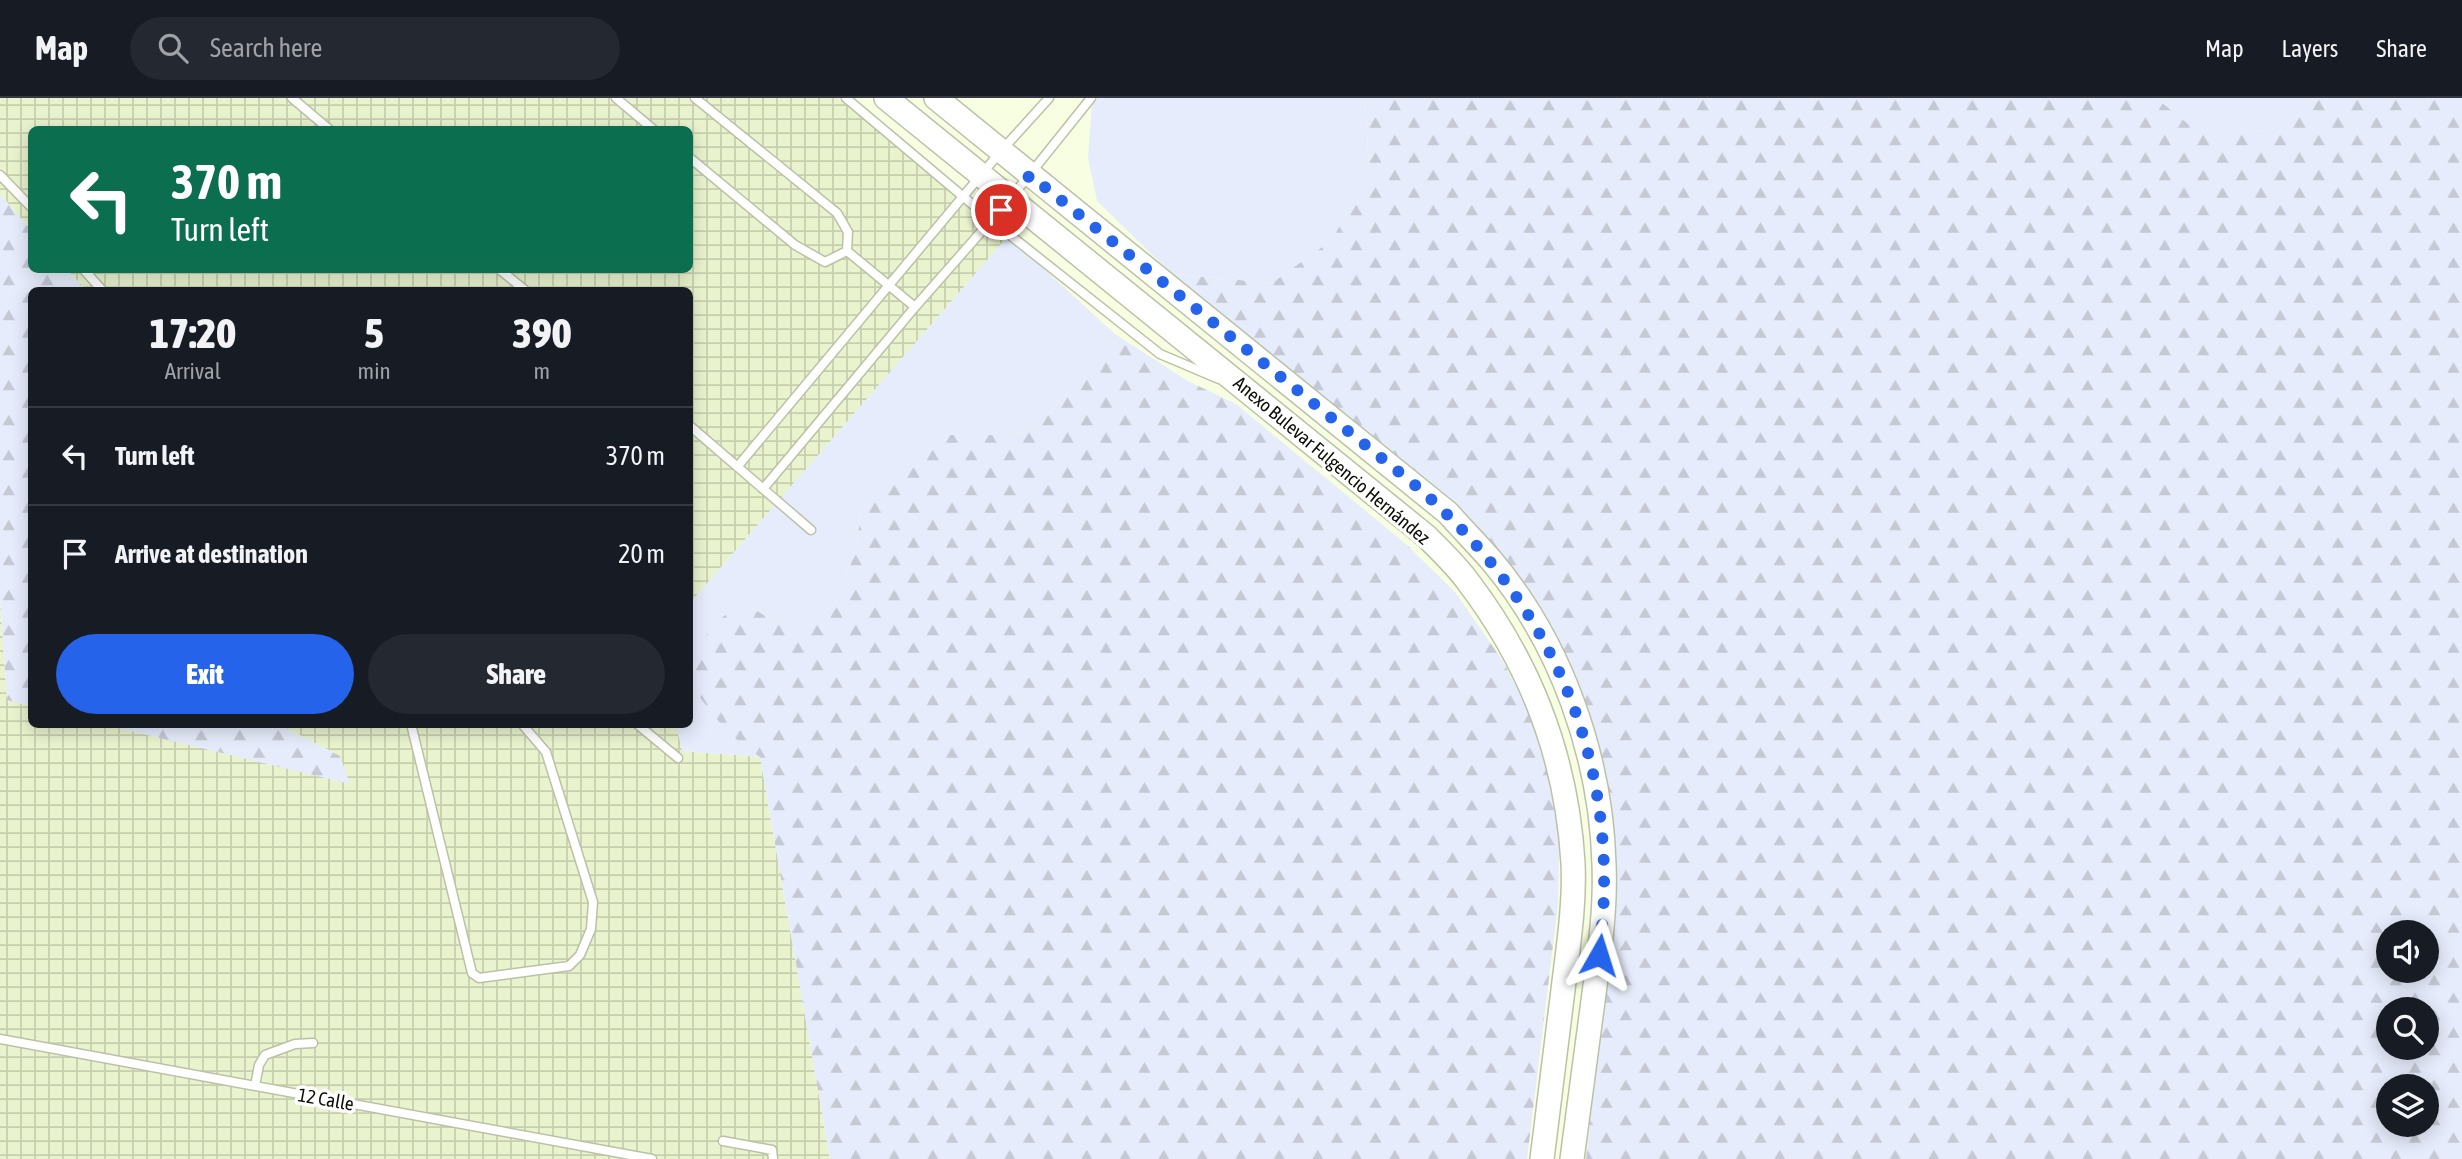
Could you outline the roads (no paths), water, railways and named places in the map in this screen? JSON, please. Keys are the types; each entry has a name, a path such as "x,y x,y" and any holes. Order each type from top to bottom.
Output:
{"main road":[{"name":"Anexo Bulevar Fulgencio Hernández","path":"886,98 1426,536 1468,581 1503,632 1532,686 1553,744 1567,804 1573,865 1571,927 1542,1159"},
{"name":"Anexo Bulevar Fulgencio Hernández","path":"936,98 1448,513 1492,562 1530,615 1560,673 1583,735 1598,798 1604,864 1603,929 1572,1159"}],"lane":[{"path":"292,98 325,126"},
{"path":"616,98 649,126"},
{"path":"695,98 837,213 848,232 847,251"},
{"path":"846,98 991,220 1160,355 1253,394"},
{"path":"738,466 1001,151 1049,98"},
{"path":"763,489 915,307 1010,199 1090,98"},
{"path":"693,160 795,245 825,262 847,251"},
{"path":"0,174 28,204"},
{"path":"847,251 915,307"},
{"path":"87,273 99,287"},
{"path":"504,273 521,287"},
{"path":"693,428 811,530"},
{"path":"412,728 472,973 479,978 569,966 580,955 591,929 593,902 546,752 526,728"},
{"path":"642,728 678,758"},
{"name":"12 Calle","path":"0,1039 652,1159"},
{"path":"255,1086 259,1065 265,1055 295,1044 313,1043"},
{"path":"723,1141 772,1150 773,1159"}]}
